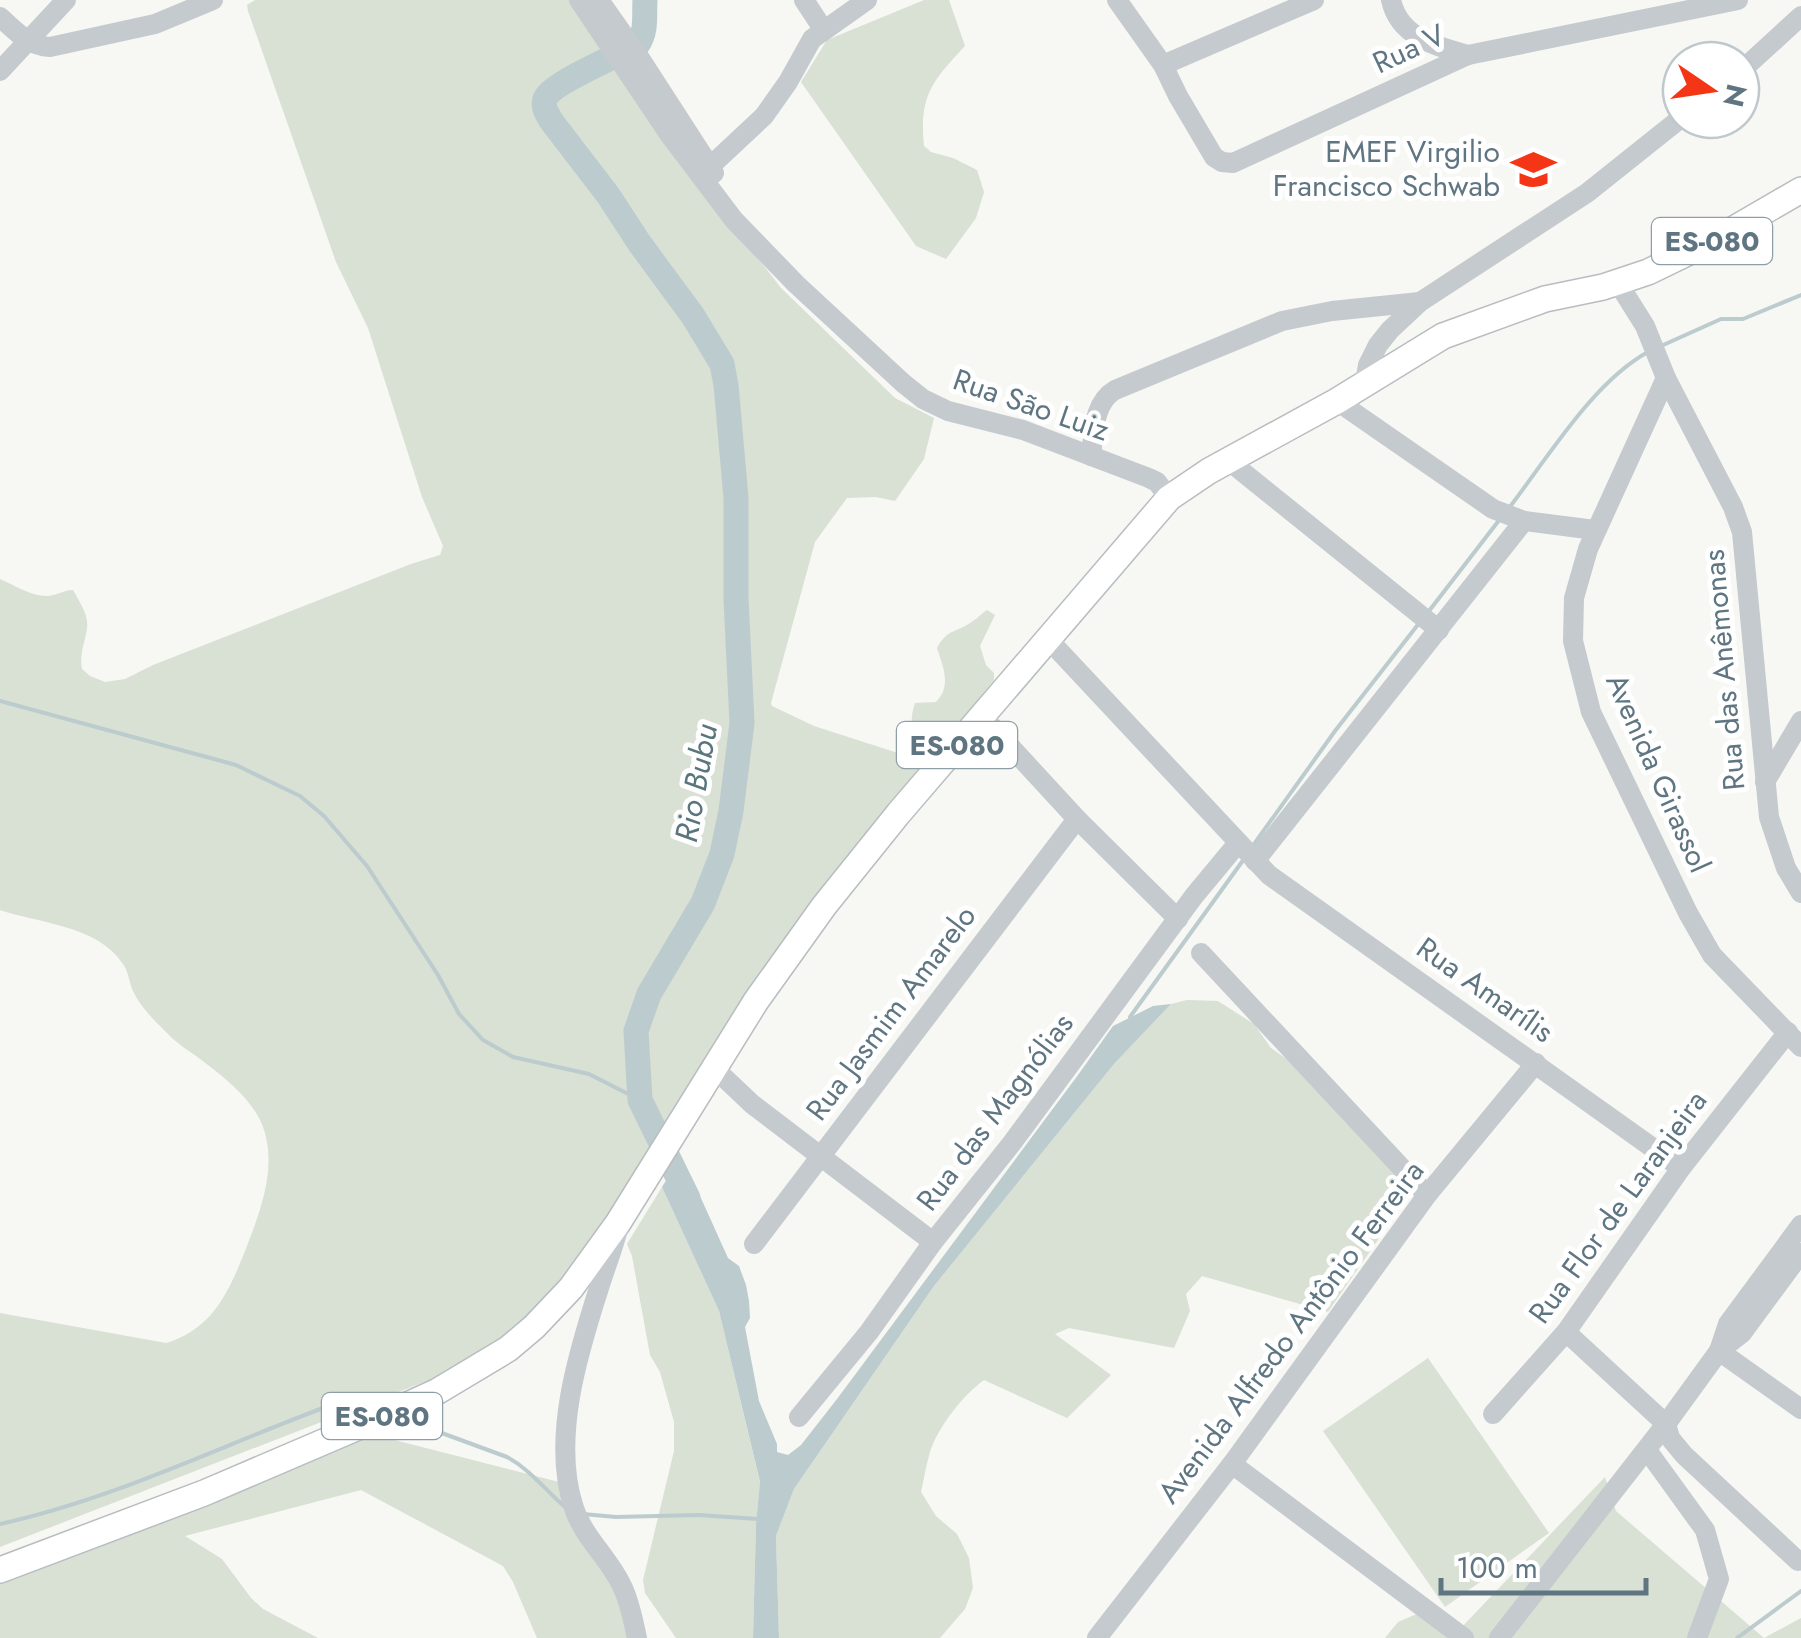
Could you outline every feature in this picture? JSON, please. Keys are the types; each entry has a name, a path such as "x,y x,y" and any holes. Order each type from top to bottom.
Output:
{"main road":[{"name":"ES-080","path":"0,1570 204,1493 438,1391 508,1349 534,1326 571,1288 618,1223 756,1001 814,920 861,859 1169,498 1443,336 1546,299 1648,272 1720,237 1801,190"}],"street":[{"path":"0,71 66,0"},
{"path":"0,17 27,42 50,48 155,24 213,0"},
{"name":"Rua São Luiz","path":"579,0 611,31"},
{"name":"Rua São Luiz","path":"598,0 611,31 632,62 669,134 705,171 734,220 845,331 923,399 948,410 1023,430 1157,482 1169,498"},
{"path":"804,0 823,30"},
{"path":"705,171 764,116 804,50 823,30 866,0"},
{"path":"1117,0 1163,65 1314,0"},
{"path":"1391,0 1394,14 1411,33 1437,46 1468,54"},
{"name":"Rua V","path":"1163,65 1214,157 1233,162 1468,54 1738,0"},
{"path":"1761,55 1801,16"},
{"path":"1761,56 1801,41"},
{"path":"1365,382 1378,345 1420,302 1586,193 1661,134"},
{"name":"Rua das Anêmonas","path":"1618,283 1645,326 1666,378 1742,532 1768,816 1786,868 1801,893"},
{"path":"1091,456 1100,406 1106,395 1115,390 1282,322 1332,311 1420,302"},
{"name":"Avenida Girassol","path":"1666,378 1594,530 1578,580 1572,641 1592,712 1712,955 1794,1040"},
{"path":"1337,401 1492,509 1519,519 1594,530"},
{"path":"1229,461 1430,621"},
{"name":"Rua das Magnólias","path":"799,1417 1012,1144 1194,896 1246,852 1430,621 1519,519"},
{"name":"Rua Amarílis","path":"1047,638 1269,875 1681,1168"},
{"path":"982,716 1076,820 1178,919"},
{"path":"1765,782 1801,721"},
{"name":"Rua Jasmim Amarelo","path":"754,1244 1076,820"},
{"path":"1201,954 1427,1195"},
{"name":"Rua Flor de Laranjeira","path":"1493,1414 1566,1332 1681,1168 1794,1040"},
{"name":"Avenida Alfredo Antônio Ferreira","path":"1097,1638 1232,1464 1427,1195 1536,1064"},
{"path":"714,1068 752,1104 933,1242"},
{"path":"618,1223 568,1403 566,1456 572,1503 623,1587 637,1638"},
{"path":"1719,1351 1728,1324 1801,1224"},
{"path":"1499,1638 1719,1351 1742,1333 1800,1256"},
{"path":"1566,1332 1666,1424 1670,1438 1684,1454 1798,1561"},
{"path":"1719,1351 1801,1410"},
{"path":"1646,1450 1705,1530 1719,1579 1697,1638"},
{"path":"1232,1464 1464,1638"}],"shaded area":[{"path":"255,0 575,0 668,141 781,288 895,398 934,418 924,459 895,501 847,498 815,542 772,706 814,726 898,753 907,751 917,741 912,722 915,703 936,702 944,689 945,676 937,648 949,634 987,610 995,615 980,646 994,680 750,987 554,1302 465,1366 0,1547 0,1313 166,1343 194,1330 215,1310 243,1256 266,1186 268,1150 253,1108 241,1093 176,1042 149,1015 134,993 125,967 112,951 83,933 0,910 0,579 42,596 73,590 87,623 82,669 105,682 125,679 440,555 443,546 422,497 368,328 336,262 248,11 247,5"},
{"path":"924,0 949,0 965,46 930,90 924,114 924,146 977,170 984,192 976,218 946,259 916,246 801,82 827,40"},
{"path":"1218,1001 1254,1024 1271,1048 1308,1074 1414,1188 1328,1312 1202,1276 1186,1294 1190,1311 1174,1348 1069,1328 1055,1334 1111,1375 1067,1418 984,1380 968,1394 934,1442 921,1492 936,1516 957,1534 969,1558 973,1588 965,1609 940,1638 779,1638 776,1536 794,1489 934,1286 1114,1064 1171,1004"},
{"path":"1171,1004 1114,1064 934,1286 794,1489 776,1536 779,1638 753,1638 760,1482 719,1311 662,1187 678,1161 700,1196 728,1258 739,1266 749,1301 750,1318 745,1327 759,1401 777,1452 788,1455 801,1445 837,1399 1113,1026 1153,1006"},
{"path":"662,1187 719,1311 760,1483 753,1638 676,1638 645,1593 643,1580 674,1451 674,1422 660,1372 650,1355 627,1244"},
{"path":"1428,1358 1549,1533 1445,1607 1323,1431"},
{"path":"367,1433 563,1483 616,1581 632,1638 537,1638 503,1566 361,1490 185,1536 222,1559 263,1609 318,1638 0,1638 0,1577"},
{"path":"1605,1477 1616,1511 1764,1638 1385,1638 1398,1622 1433,1607 1460,1629"},
{"path":"1801,1618 1801,1638 1764,1638"}],"waterway":[{"name":"Rio Bubu","path":"645,0 644,28 638,44 560,85 550,92 544,105 552,122 693,316 722,364 726,385 736,498 742,723 731,811 722,854 703,903 649,994 636,1031 640,1100 688,1198"},
{"path":"1661,346 1721,319 1743,319 1801,295"},
{"path":"1509,508 1590,402 1608,382 1648,352"},
{"path":"1429,611 1500,519"},
{"path":"1252,847 1420,622"},
{"path":"0,701 236,765 300,796 324,816 367,866 459,1014 483,1040 513,1057 589,1074 640,1100"},
{"path":"1130,1017 1244,859"},
{"path":"0,1524 88,1500 342,1401 364,1395 380,1406"},
{"path":"401,1418 507,1457 565,1507"},
{"path":"583,1514 758,1519"},
{"path":"1737,1638 1801,1591"}],"place":[{"name":"EMEF Virgilio Francisco Schwab","path":"1533,169"}]}
